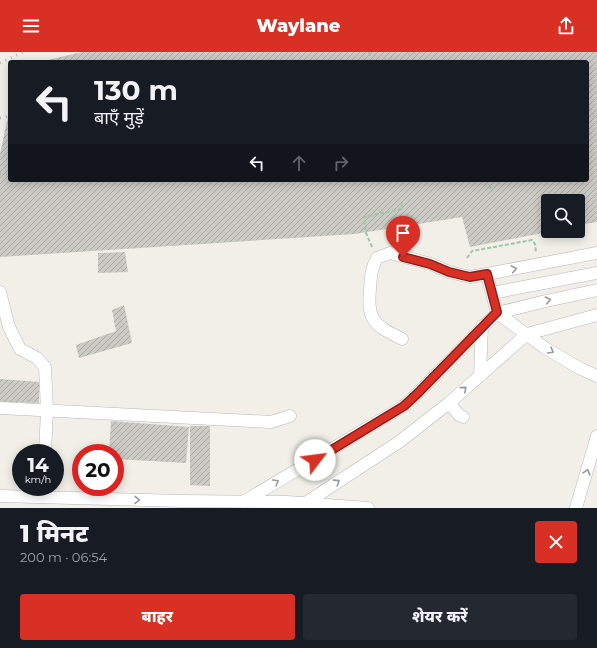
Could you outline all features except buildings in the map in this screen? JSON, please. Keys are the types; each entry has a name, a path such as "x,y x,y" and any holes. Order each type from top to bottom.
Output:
{"street":[{"path":"402,339 383,330 371,318 368,305 371,268 377,258 390,254 430,264 449,272 470,277 597,253"},
{"path":"492,293 597,273"},
{"path":"487,274 497,312 545,348 581,369 597,376"},
{"path":"243,502 404,406 497,312 597,290"},
{"path":"0,292 9,327 20,349 37,358 45,367 47,410 45,444"},
{"path":"304,504 399,442 449,403 527,334 597,315"},
{"path":"480,376 482,326"},
{"path":"449,403 458,415 463,417"},
{"path":"0,408 271,422 290,416"},
{"path":"576,508 597,436"},
{"path":"64,494 180,505 243,502 368,508"},
{"path":"0,496 12,495"}],"path":[{"path":"369,52 370,56"},
{"path":"490,185 491,192"},
{"path":"377,258 366,233 364,216 402,209 401,201"},
{"path":"467,258 472,251 532,240 535,244"}],"railway":[{"path":"0,63 23,52"},
{"path":"378,60 424,52"},
{"path":"589,116 597,115"},
{"path":"0,118 8,116"},
{"path":"0,174 8,174"}],"route":[{"path":"315,460 394,414 404,406 497,312 487,274 470,277 449,272 430,264 403,257"}]}
